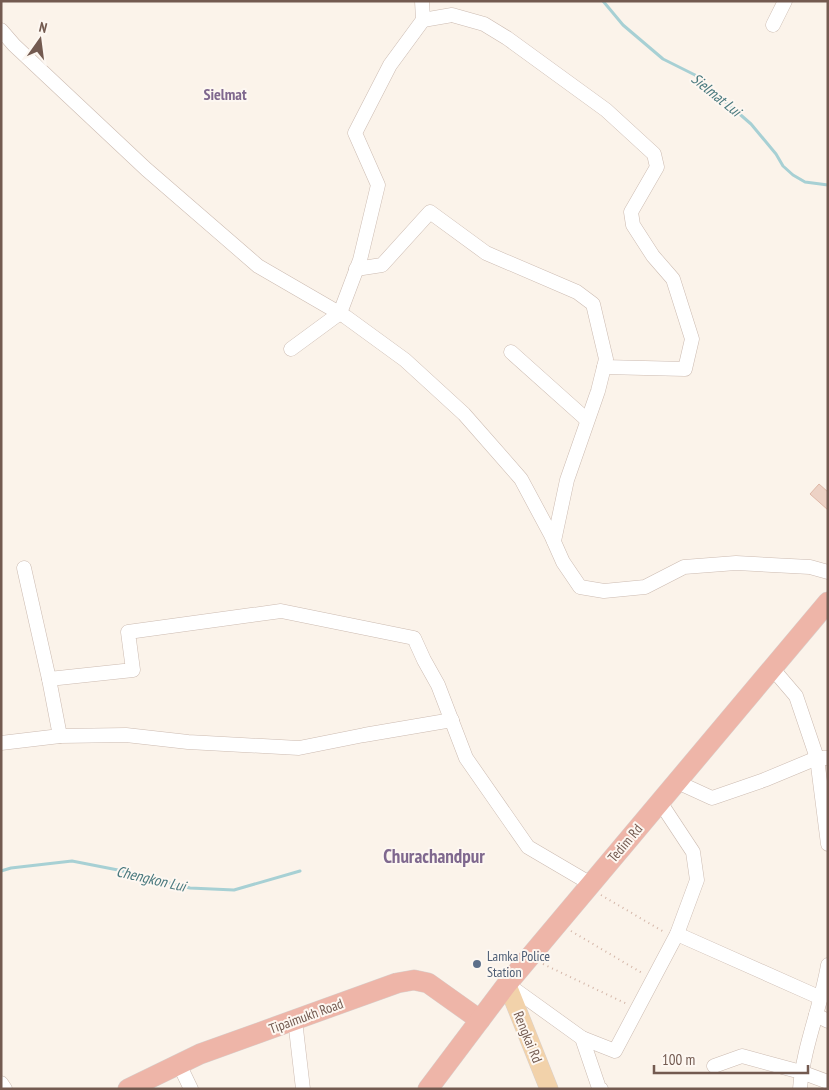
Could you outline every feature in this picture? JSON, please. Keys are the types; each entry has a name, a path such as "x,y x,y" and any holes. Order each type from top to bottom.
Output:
{"highway":[{"name":"Tedim Rd","path":"428,1089 507,984 828,602"},
{"name":"Tipaimukh Road","path":"128,1089 200,1054 397,983 414,980 428,983 480,1020"}],"main road":[{"name":"Rengkai Rd","path":"507,984 549,1089"}],"street":[{"path":"773,25 785,1"},
{"path":"291,350 340,313 356,269 378,185 355,133 390,65 423,20 422,3"},
{"path":"423,20 452,15 484,24 507,38 606,110 654,154 657,167 631,212 633,225 653,256 673,279 692,339 685,370 604,366"},
{"path":"1,30 14,45 146,169 258,266 340,313 405,360 464,414 521,479 563,562 580,586 604,591 645,587 684,567 736,563 810,567 828,572"},
{"path":"356,269 382,265 430,212 486,253 577,292 593,304 606,359 598,391 566,480 554,541"},
{"path":"511,352 588,420"},
{"path":"24,568 60,736"},
{"path":"49,679 133,670 128,632 281,611 414,638 438,685 466,758 528,847 590,886"},
{"path":"772,668 796,696 823,758 828,844"},
{"path":"1,743 60,736 126,735 188,742 299,748 452,720"},
{"path":"677,782 712,798 823,758"},
{"path":"507,984 582,1038 615,1051 676,936 697,880 693,852 660,802"},
{"path":"676,936 822,998"},
{"path":"800,1089 801,1072 822,1018 822,998 828,965"},
{"path":"295,1020 303,1089"},
{"path":"582,1038 598,1088 601,1089"},
{"path":"714,1066 742,1056 801,1072 828,1082"},
{"path":"179,1064 191,1089"},
{"path":"1,1083 5,1089"}],"path":[{"path":"590,886 676,936"},
{"path":"558,924 653,979"},
{"path":"530,957 638,1008"}],"building":[{"path":"819,484 828,492 828,510 810,494"}],"waterway":[{"name":"Sielmat Lui","path":"603,1 623,25 663,59 695,75 751,124 776,154 783,166 793,175 805,182 828,185"},
{"name":"Chengkon Lui","path":"1,871 11,868 72,861 190,888 234,890 300,871"}],"place":[{"name":"Lamka Police Station","path":"477,964"}],"district":[{"name":"Sielmat","path":"225,94"},
{"name":"Churachandpur","path":"434,856"}]}
